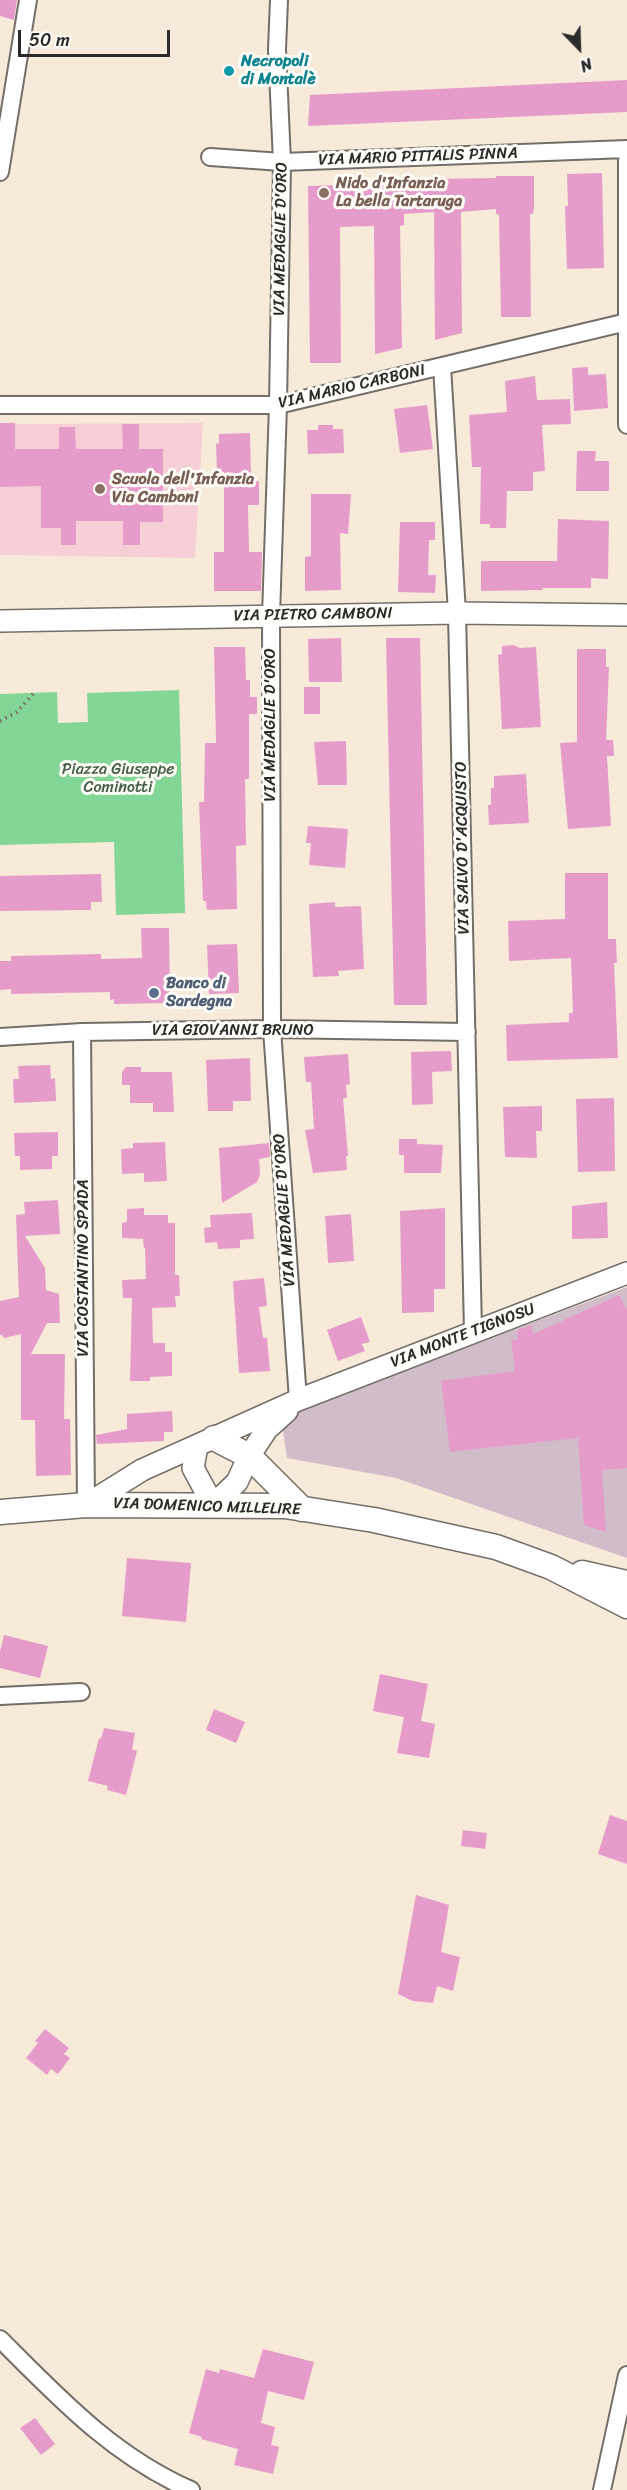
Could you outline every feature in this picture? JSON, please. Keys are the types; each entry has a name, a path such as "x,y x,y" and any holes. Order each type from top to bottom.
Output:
{"main road":[{"path":"206,1442 249,1456 302,1509"},
{"name":"VIA DOMENICO MILLELIRE","path":"0,1512 86,1505 285,1506 374,1520 496,1547 551,1567"},
{"path":"551,1567 627,1583"},
{"path":"551,1567 627,1606"}],"street":[{"path":"0,171 28,0"},
{"name":"VIA MEDAGLIE D'ORO","path":"279,0 277,49 282,162 278,405 271,616 272,1029 298,1400"},
{"name":"VIA MARIO PITTALIS PINNA","path":"210,157 282,162 627,149"},
{"path":"627,160 627,426"},
{"name":"VIA MARIO CARBONI","path":"0,405 278,405 627,322"},
{"name":"VIA SALVO D'ACQUISTO","path":"442,366 457,613 473,1331"},
{"name":"VIA PIETRO CAMBONI","path":"0,621 457,613 627,615"},
{"name":"VIA GIOVANNI BRUNO","path":"0,1037 82,1032 272,1029 467,1032"},
{"name":"VIA COSTANTINO SPADA","path":"82,1032 86,1505"},
{"name":"VIA MONTE TIGNOSU","path":"86,1505 142,1470 298,1400 473,1331 627,1274"},
{"name":"VIA MONTE TIGNOSU","path":"213,1505 237,1482 249,1456 267,1429 298,1400"},
{"path":"206,1442 193,1468 213,1505"},
{"path":"0,1696 81,1692"},
{"path":"0,2339 76,2415 113,2445 191,2490"},
{"path":"602,2490 627,2375"}],"path":[{"path":"0,721 17,712 34,693"}],"shaded area":[{"name":"Scuola dell'Infanzia Via Camboni","path":"203,423 195,558 0,555 0,424"},
{"path":"627,1287 627,1558 396,1478 287,1458 281,1417"}],"green space":[{"name":"Piazza Giuseppe Cominotti","path":"179,690 185,913 116,915 114,842 0,845 0,694 57,692 58,723 88,722 87,693"}],"building":[{"path":"0,0 17,0 14,20 0,16"},
{"path":"627,80 627,112 308,126 310,95"},
{"path":"602,173 604,268 567,269 565,206 568,206 567,174"},
{"path":"496,176 534,176 534,206 533,214 530,214 531,317 501,317 499,215 496,214 496,209 461,212 462,333 435,340 434,212 404,214 404,225 400,226 402,348 375,354 374,226 340,227 341,363 310,363 308,186 431,183 431,179 496,178"},
{"path":"588,367 588,375 606,374 608,408 574,411 572,368"},
{"path":"535,376 537,400 570,399 571,424 542,425 545,471 533,472 533,491 507,491 506,528 490,528 490,524 480,524 481,467 472,467 469,415 507,412 505,381"},
{"path":"427,405 433,449 400,453 394,409"},
{"path":"0,423 15,423 15,449 59,449 59,427 75,427 76,449 123,449 122,424 139,424 139,449 163,449 163,522 140,522 140,545 123,545 123,521 76,521 76,545 61,545 61,528 41,528 41,486 0,487"},
{"path":"318,425 333,425 333,429 343,429 344,453 308,454 307,430 318,430"},
{"path":"250,433 251,481 259,481 259,505 248,505 249,552 262,552 261,591 214,591 214,552 224,552 224,472 217,472 216,443 219,444 219,434"},
{"path":"577,451 596,451 595,461 609,461 609,491 576,491"},
{"path":"311,494 351,494 348,534 340,533 341,590 305,591 305,557 311,556"},
{"path":"558,519 609,521 608,579 591,578 591,588 481,591 481,561 557,561"},
{"path":"400,522 435,522 435,540 429,540 428,575 436,575 435,593 398,592"},
{"path":"341,638 342,682 309,682 308,639"},
{"path":"386,638 420,638 427,1005 394,1005"},
{"path":"513,645 520,648 536,647 541,727 502,729 498,655 502,654 502,646"},
{"path":"214,647 245,647 246,680 250,680 250,697 257,697 257,714 249,714 249,779 245,779 246,845 236,846 237,909 207,910 206,901 203,901 199,802 204,802 205,743 216,743"},
{"path":"577,649 606,649 606,667 609,667 606,740 613,740 614,756 607,756 611,826 568,829 560,743 577,742"},
{"path":"304,687 320,687 320,714 304,714"},
{"path":"346,741 347,785 318,785 314,742"},
{"path":"526,774 529,823 489,825 488,805 491,805 494,776"},
{"path":"308,826 348,829 345,868 309,865 311,843 306,843"},
{"path":"565,873 608,873 608,939 616,939 617,963 614,963 618,1058 507,1061 506,1025 569,1022 569,1013 573,1013 571,958 509,961 508,921 565,919"},
{"path":"101,874 102,902 91,902 91,910 0,911 0,876"},
{"path":"335,902 335,907 361,906 364,969 338,971 339,976 313,977 309,904"},
{"path":"141,928 169,928 170,1003 114,1004 114,999 110,1000 110,992 11,994 11,989 0,990 0,961 11,961 11,956 101,954 101,959 142,958"},
{"path":"237,944 239,993 209,994 207,945"},
{"path":"451,1051 452,1071 432,1072 433,1104 412,1105 411,1052"},
{"path":"348,1054 350,1084 346,1085 347,1098 343,1098 347,1170 313,1173 305,1130 314,1129 311,1082 306,1082 304,1057"},
{"path":"250,1058 251,1101 233,1101 233,1111 208,1111 206,1060"},
{"path":"50,1065 51,1079 55,1078 56,1101 14,1103 13,1079 19,1079 18,1066"},
{"path":"126,1067 141,1067 141,1072 172,1072 174,1112 153,1112 153,1103 130,1103 130,1085 122,1085 122,1072"},
{"path":"614,1098 615,1171 578,1172 576,1099"},
{"path":"542,1106 542,1131 536,1131 537,1158 505,1157 503,1107"},
{"path":"58,1132 58,1156 52,1156 52,1169 20,1170 20,1156 15,1156 14,1133"},
{"path":"399,1139 417,1139 417,1144 443,1145 441,1173 404,1173 404,1155 399,1155"},
{"path":"165,1142 167,1181 144,1182 144,1173 122,1174 121,1149 133,1148 133,1143"},
{"path":"269,1143 270,1157 259,1159 260,1175 257,1182 222,1203 219,1148"},
{"path":"58,1200 60,1234 25,1236 45,1268 46,1290 59,1294 60,1323 47,1323 31,1354 65,1354 64,1419 70,1419 71,1475 36,1476 35,1420 21,1420 21,1334 4,1338 0,1335 0,1301 19,1297 16,1215 25,1214 24,1202"},
{"path":"607,1202 608,1238 572,1239 572,1206"},
{"path":"144,1208 144,1215 168,1215 168,1223 175,1223 175,1275 179,1275 180,1296 175,1296 176,1307 152,1308 153,1343 165,1343 165,1352 172,1352 172,1376 150,1377 150,1381 130,1381 132,1298 123,1298 122,1280 146,1279 145,1248 143,1239 122,1238 122,1223 127,1222 127,1209"},
{"path":"445,1208 445,1289 434,1289 434,1312 402,1313 400,1211"},
{"path":"252,1213 254,1239 240,1240 240,1248 218,1249 217,1242 205,1243 204,1228 211,1227 210,1215"},
{"path":"351,1214 354,1261 328,1263 325,1216"},
{"path":"264,1278 267,1306 259,1307 263,1338 267,1338 270,1371 239,1373 233,1281"},
{"path":"619,1295 627,1310 627,1468 602,1470 606,1532 584,1525 578,1438 450,1452 441,1381 515,1371 511,1340 518,1339 517,1330 532,1325 533,1334"},
{"path":"361,1317 370,1342 362,1344 365,1351 338,1361 327,1330"},
{"path":"172,1411 173,1432 164,1432 164,1441 97,1444 96,1435 127,1429 127,1414"},
{"path":"127,1558 191,1563 186,1622 122,1616"},
{"path":"4,1635 48,1646 40,1678 0,1668 0,1652"},
{"path":"380,1674 428,1684 421,1721 435,1724 429,1758 397,1753 404,1717 373,1711"},
{"path":"214,1709 245,1722 236,1743 206,1730"},
{"path":"104,1728 135,1733 132,1749 137,1751 126,1795 107,1790 108,1786 88,1781 99,1738 101,1739"},
{"path":"610,1815 627,1821 627,1864 598,1854"},
{"path":"463,1830 487,1833 485,1849 461,1846"},
{"path":"416,1895 449,1905 441,1952 460,1957 453,1991 437,1986 433,2003 413,2001 398,1994"},
{"path":"45,2029 69,2048 64,2054 70,2058 58,2074 51,2069 47,2075 26,2058 38,2043 35,2041"},
{"path":"263,2349 314,2362 304,2400 268,2391 261,2423 275,2427 271,2445 279,2447 273,2474 234,2465 238,2449 201,2439 202,2437 189,2433 206,2369 219,2373 220,2369 254,2378"},
{"path":"35,2418 55,2444 41,2455 20,2428"}],"place":[{"name":"Necropoli di Montalè","path":"229,71"},
{"name":"Nido d'Infanzia La bella Tartaruga","path":"324,193"},
{"name":"Scuola dell'Infanzia Via Camboni","path":"100,489"},
{"name":"Banco di Sardegna","path":"154,993"}]}
